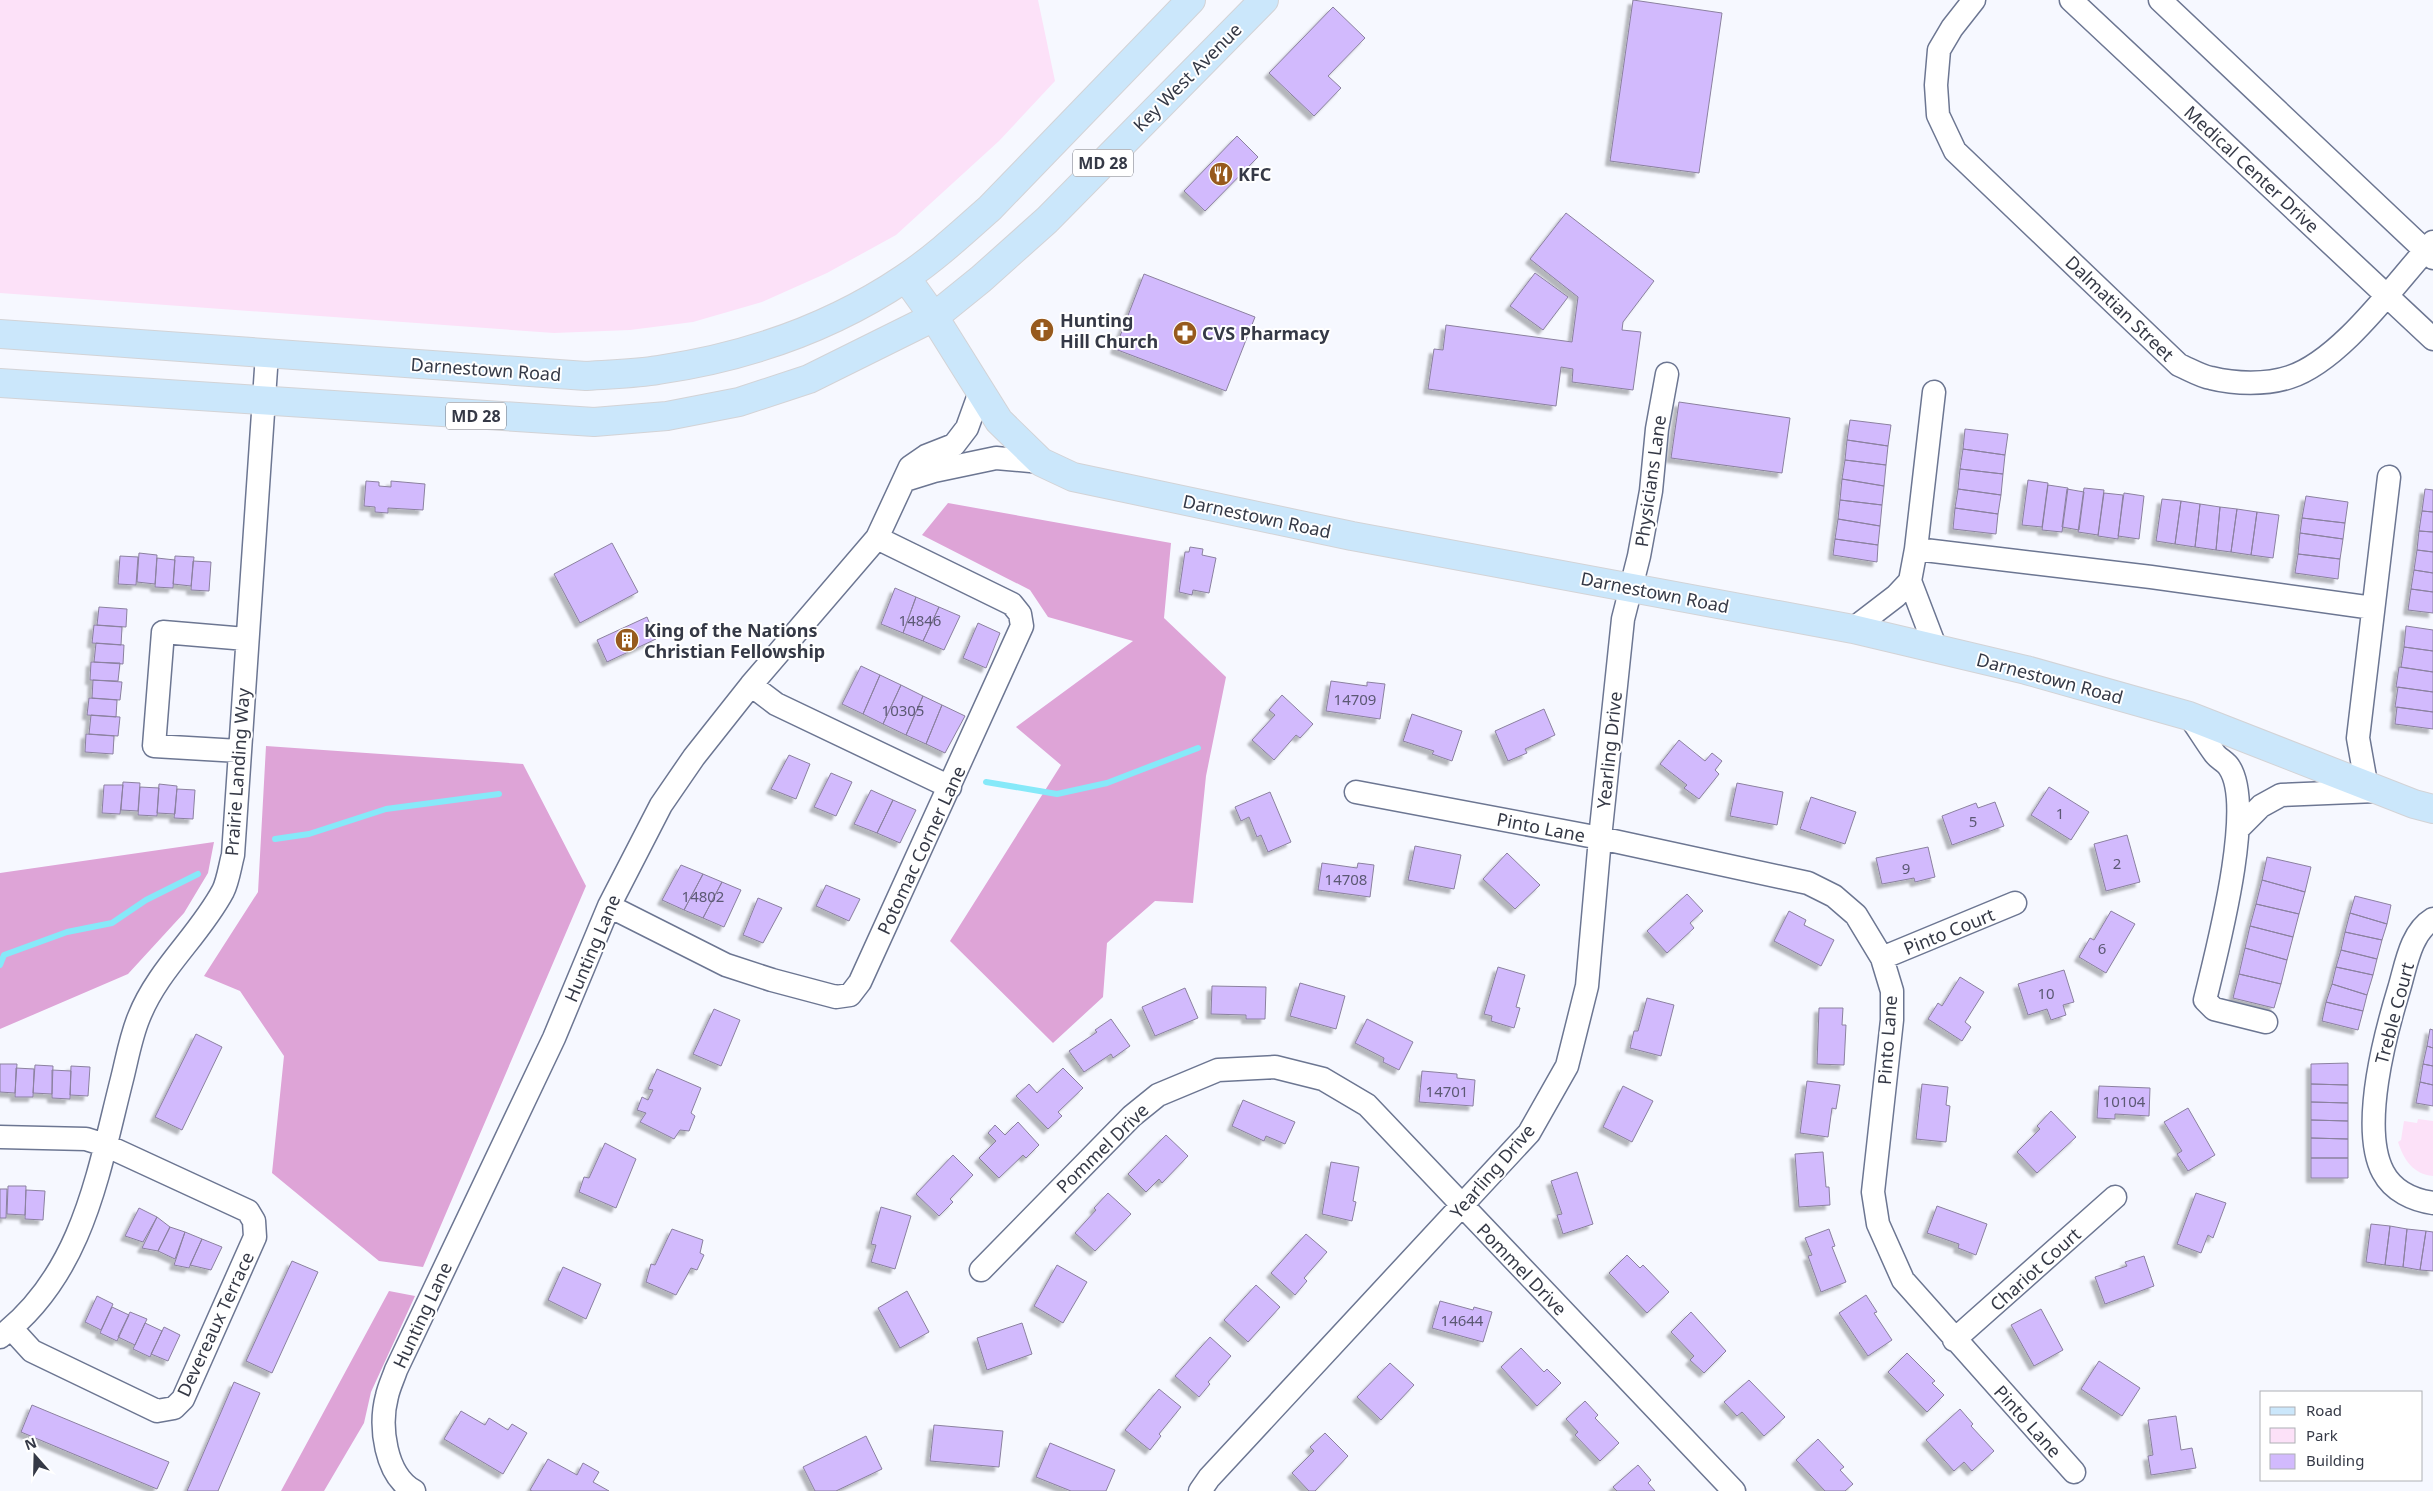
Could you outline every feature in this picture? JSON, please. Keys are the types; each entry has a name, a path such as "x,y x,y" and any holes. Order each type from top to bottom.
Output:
{"main road":[{"name":"MD 28","path":"906,278 954,240 990,208 1191,0"},
{"name":"Key West Avenue","path":"934,317 981,279 1040,226 1264,0"},
{"name":"Darnestown Road","path":"0,334 586,376 657,371 725,358 794,336 856,308 906,278 934,317 999,421 1040,462 1073,477 1342,534 1853,629 2026,670 2189,716 2414,804 2433,809"},
{"name":"MD 28","path":"0,383 594,422 667,416 739,402 809,379 934,317"}],"street":[{"name":"Dalmatian Street","path":"1974,0 1952,28 1939,50 1936,85 1938,115 1955,151 2179,364 2210,378 2251,383 2289,377 2310,368 2341,344 2386,294 2430,250"},
{"name":"Medical Center Drive","path":"2071,0 2433,339"},
{"path":"2160,0 2430,250"},
{"name":"Prairie Landing Way","path":"6,1333 42,1293 71,1252 93,1197 138,1017 160,975 198,929 223,890 233,855 262,400 267,354"},
{"name":"Physicians Lane","path":"1631,588 1651,491 1657,429 1667,374"},
{"name":"Hunting Lane","path":"414,1491 407,1487 392,1468 384,1423 387,1396 396,1370 554,1038 609,906 661,805 694,757 751,685 877,538 910,467 926,456 954,445 967,428 980,392"},
{"path":"1934,392 1916,549 1910,581 1936,649"},
{"path":"904,480 943,469 996,458 1040,462"},
{"path":"2239,828 2261,806 2281,795 2374,787 2358,738 2389,477"},
{"name":"Potomac Corner Lane","path":"609,906 726,964 772,980 836,997 850,995 860,982 1022,626 1020,614 1012,604 877,538"},
{"path":"1916,549 2151,577 2373,608"},
{"path":"1853,629 1896,596 1910,581"},
{"name":"Yearling Drive","path":"1200,1491 1209,1478 1529,1133 1567,1066 1587,986 1600,838 1623,619 1631,588"},
{"path":"239,751 154,746 162,632 246,639"},
{"path":"751,685 776,704 950,787"},
{"path":"2189,716 2216,755 2229,767 2235,782 2239,828 2226,916 2205,1000 2214,1010 2266,1022"},
{"name":"Pinto Lane","path":"1356,792 1600,838 1808,883 1834,896 1856,915 1882,958 1892,991 1892,1020 1873,1192 1878,1224 1903,1280 1954,1340 2074,1472"},
{"name":"Pinto Court","path":"1882,958 2015,903"},
{"name":"Treble Court","path":"2433,919 2418,933 2410,951 2382,1046 2375,1106 2376,1140 2383,1172 2391,1184 2404,1194 2418,1201 2433,1203"},
{"name":"Pommel Drive","path":"981,1270 1132,1116 1158,1095 1218,1070 1275,1067 1323,1079 1367,1106 1734,1491"},
{"name":"Devereaux Terrace","path":"0,1137 86,1139 105,1145 248,1211 254,1221 255,1237 182,1399 174,1408 156,1412 32,1351 6,1333"},
{"name":"Chariot Court","path":"1954,1340 2115,1197"}],"green space":[{"path":"0,0 1038,0 1055,81 999,141 896,235 827,273 762,302 693,322 630,330 554,333 0,293"},
{"path":"2418,1119 2433,1121 2433,1176 2426,1175 2410,1165 2403,1155 2398,1142 2401,1140 2404,1121 2417,1123"}],"shaded area":[{"path":"948,503 1171,543 1164,618 1226,677 1206,776 1193,903 1155,901 1107,943 1103,997 1053,1043 950,941 1061,765 1016,727 1133,641 1048,617 1030,590 922,535"},
{"path":"266,746 523,764 586,886 423,1267 379,1261 272,1173 284,1056 240,991 204,976 258,892"},
{"path":"214,842 208,873 184,913 128,974 0,1029 0,873"},
{"path":"389,1291 415,1296 371,1392 364,1423 324,1491 281,1491"}],"building":[{"path":"1633,0 1722,13 1699,173 1610,161"},
{"path":"1333,7 1365,38 1328,76 1341,88 1314,116 1269,73"},
{"name":"KFC","path":"1237,136 1258,157 1205,211 1184,191"},
{"path":"1566,213 1654,281 1623,322 1622,330 1641,332 1633,390 1572,382 1573,369 1561,367 1556,406 1428,389 1434,349 1443,350 1446,325 1572,342 1578,297 1530,259"},
{"path":"1535,273 1568,297 1543,330 1510,306"},
{"name":"CVS Pharmacy","path":"1144,274 1255,317 1226,391 1115,349"},
{"path":"1679,402 1790,418 1782,473 1671,458"},
{"path":"1850,420 1891,425 1888,446 1847,440"},
{"path":"1965,429 2008,434 2005,455 1963,449"},
{"path":"1847,440 1888,446 1886,465 1845,460"},
{"path":"1963,449 2005,455 2003,474 1960,469"},
{"path":"1845,460 1886,465 1884,486 1842,479"},
{"path":"1960,469 2003,474 2001,495 1958,489"},
{"path":"1842,479 1884,486 1882,505 1840,500"},
{"path":"2028,480 2048,483 2042,527 2022,525"},
{"path":"366,481 379,482 379,486 391,487 391,481 425,484 423,510 388,508 388,513 375,512 375,507 364,506"},
{"path":"2048,485 2068,488 2062,532 2042,530"},
{"path":"2084,488 2104,490 2098,535 2078,532"},
{"path":"1958,489 2001,495 1998,514 1955,508"},
{"path":"2067,489 2084,492 2079,530 2062,527"},
{"path":"2425,489 2433,490 2433,512 2422,511"},
{"path":"2104,493 2123,495 2118,539 2098,536"},
{"path":"2124,493 2144,496 2139,539 2118,536"},
{"path":"2306,496 2348,502 2345,523 2302,518"},
{"path":"2162,499 2181,501 2175,544 2156,541"},
{"path":"1840,500 1882,505 1880,526 1838,519"},
{"path":"2181,501 2200,504 2195,547 2175,544"},
{"path":"2200,504 2220,507 2216,550 2195,547"},
{"path":"2220,507 2237,509 2231,552 2216,550"},
{"path":"1955,508 1998,514 1996,534 1953,529"},
{"path":"2237,509 2257,512 2251,555 2231,552"},
{"path":"2422,511 2433,512 2433,532 2419,531"},
{"path":"2257,512 2279,515 2273,558 2251,555"},
{"path":"2302,518 2345,523 2343,539 2300,533"},
{"path":"1838,519 1880,526 1878,545 1835,539"},
{"path":"2419,531 2433,532 2433,552 2417,550"},
{"path":"2300,533 2343,539 2340,559 2298,554"},
{"path":"1835,539 1878,545 1877,562 1833,555"},
{"path":"612,543 638,592 580,623 554,574"},
{"path":"1190,547 1203,549 1202,555 1216,558 1209,593 1193,590 1192,595 1179,592 1185,552 1189,552"},
{"path":"2417,550 2433,552 2433,573 2414,570"},
{"path":"139,553 157,555 155,584 137,582"},
{"path":"2298,554 2340,559 2338,579 2295,573"},
{"path":"120,556 138,557 136,585 118,584"},
{"path":"175,556 194,557 191,586 173,584"},
{"path":"157,558 175,560 173,588 155,587"},
{"path":"193,561 211,562 209,591 191,590"},
{"path":"2414,570 2433,573 2433,592 2411,589"},
{"path":"895,588 916,597 903,633 881,624"},
{"path":"2411,589 2433,592 2433,613 2408,610"},
{"path":"916,597 939,607 923,641 903,633"},
{"path":"99,607 127,609 126,627 97,625"},
{"path":"939,607 960,616 944,650 923,641"},
{"name":"King of the Nations Christian Fellowship","path":"647,617 656,639 607,662 597,640"},
{"path":"978,623 1000,633 986,668 963,658"},
{"path":"94,625 122,627 121,645 92,643"},
{"path":"2406,626 2433,630 2433,651 2404,647"},
{"path":"96,643 124,645 123,664 94,662"},
{"path":"2404,647 2433,651 2433,672 2401,667"},
{"path":"91,662 120,663 118,681 90,680"},
{"path":"861,666 880,675 863,714 842,704"},
{"path":"2399,667 2433,672 2433,692 2396,687"},
{"path":"880,675 901,685 883,724 863,714"},
{"path":"93,680 122,682 120,700 92,698"},
{"path":"1331,681 1367,686 1367,682 1385,684 1380,719 1326,711"},
{"path":"901,685 923,696 906,735 883,724"},
{"path":"2398,687 2433,692 2433,712 2395,707"},
{"path":"1282,695 1313,724 1300,738 1296,735 1274,760 1252,740 1275,715 1269,710"},
{"path":"923,696 942,705 926,744 906,735"},
{"path":"89,698 117,700 116,717 87,715"},
{"path":"942,705 965,716 945,753 926,744"},
{"path":"2397,707 2433,712 2433,729 2395,724"},
{"path":"1544,709 1555,735 1525,749 1527,753 1508,761 1495,731"},
{"path":"1412,714 1462,731 1452,761 1432,754 1434,751 1403,741"},
{"path":"91,715 120,717 118,736 89,734"},
{"path":"86,734 114,736 113,754 85,752"},
{"path":"1679,740 1705,761 1712,753 1722,761 1715,770 1719,774 1699,799 1684,788 1687,785 1660,764"},
{"path":"789,755 810,764 796,799 771,789"},
{"path":"831,773 852,782 836,816 814,807"},
{"path":"123,782 140,783 138,811 121,810"},
{"path":"1737,783 1783,792 1777,825 1730,816"},
{"path":"159,784 177,786 175,814 157,813"},
{"path":"104,785 123,785 120,814 102,813"},
{"path":"140,787 159,788 157,816 138,815"},
{"path":"2049,787 2089,812 2071,840 2031,815"},
{"path":"177,789 195,790 193,819 174,818"},
{"path":"871,790 893,800 877,833 854,824"},
{"path":"1270,792 1291,842 1268,852 1261,835 1257,837 1249,817 1241,821 1235,807"},
{"path":"1811,797 1856,812 1845,844 1800,829"},
{"path":"893,800 916,810 900,843 877,833"},
{"path":"1995,802 2004,826 1952,845 1942,816 1976,803 1978,808"},
{"path":"2127,835 2140,882 2106,891 2094,844"},
{"path":"1415,846 1461,855 1454,889 1408,880"},
{"path":"1928,847 1935,877 1915,882 1914,878 1882,884 1876,858"},
{"path":"1507,853 1540,885 1515,909 1483,879"},
{"path":"2267,857 2311,867 2305,892 2262,880"},
{"path":"1322,863 1357,868 1358,863 1374,865 1370,897 1318,890"},
{"path":"681,865 703,874 684,910 662,900"},
{"path":"703,874 722,882 703,918 684,910"},
{"path":"2262,880 2305,892 2299,914 2256,904"},
{"path":"722,882 741,890 724,927 703,918"},
{"path":"826,885 860,899 849,921 816,906"},
{"path":"1687,894 1703,911 1690,923 1694,928 1667,953 1647,931"},
{"path":"2355,896 2391,905 2387,924 2350,913"},
{"path":"758,898 782,908 763,943 743,935"},
{"path":"2256,904 2299,914 2293,937 2250,926"},
{"path":"1789,911 1806,920 1804,925 1834,940 1821,966 1774,941"},
{"path":"2111,911 2135,924 2106,973 2079,957 2090,938 2094,940"},
{"path":"2350,913 2387,924 2382,940 2345,932"},
{"path":"2250,926 2293,937 2287,960 2245,948"},
{"path":"2345,932 2382,940 2377,959 2341,950"},
{"path":"2245,948 2287,960 2281,984 2239,974"},
{"path":"2341,950 2377,959 2373,975 2336,967"},
{"path":"1498,967 1525,975 1516,1007 1520,1008 1514,1028 1491,1021 1492,1016 1484,1014"},
{"path":"2336,967 2373,975 2367,995 2332,984"},
{"path":"2064,970 2074,1002 2063,1005 2066,1015 2051,1020 2047,1009 2028,1015 2018,984"},
{"path":"2239,974 2281,984 2274,1008 2233,998"},
{"path":"1960,977 1984,992 1965,1022 1971,1027 1962,1041 1928,1019 1938,1003 1942,1006"},
{"path":"1300,983 1345,996 1336,1029 1290,1016"},
{"path":"2332,984 2367,995 2363,1011 2326,1002"},
{"path":"1212,986 1266,987 1265,1019 1246,1019 1246,1015 1211,1014"},
{"path":"1185,988 1198,1018 1155,1036 1142,1007"},
{"path":"1647,998 1674,1005 1661,1056 1630,1048 1634,1031 1638,1031"},
{"path":"2326,1002 2363,1011 2358,1030 2322,1021"},
{"path":"1819,1008 1843,1008 1842,1025 1846,1025 1844,1065 1817,1064"},
{"path":"714,1009 740,1020 721,1066 693,1054"},
{"path":"1111,1019 1130,1046 1113,1058 1111,1054 1084,1072 1069,1051 1097,1032 1095,1030"},
{"path":"1367,1019 1413,1042 1399,1070 1383,1062 1384,1058 1355,1043"},
{"path":"2430,1029 2433,1030 2433,1048 2427,1046"},
{"path":"196,1034 222,1047 182,1130 155,1117"},
{"path":"2427,1046 2433,1048 2433,1066 2423,1064"},
{"path":"2348,1063 2348,1085 2311,1084 2311,1064"},
{"path":"0,1064 17,1064 15,1093 0,1092"},
{"path":"2423,1064 2433,1066 2433,1085 2420,1082"},
{"path":"35,1065 53,1066 52,1094 33,1093"},
{"path":"71,1066 90,1067 88,1096 70,1095"},
{"path":"16,1068 34,1069 33,1097 15,1097"},
{"path":"1063,1068 1083,1088 1058,1112 1062,1116 1048,1129 1016,1096 1029,1084 1037,1093"},
{"path":"657,1069 701,1088 691,1113 695,1116 689,1131 680,1130 674,1139 640,1122 646,1113 637,1110 642,1097 648,1100 653,1090 648,1089"},
{"path":"52,1070 71,1071 70,1099 52,1098"},
{"path":"1422,1071 1457,1074 1457,1078 1475,1080 1473,1106 1419,1102"},
{"path":"1807,1081 1840,1085 1836,1109 1832,1108 1828,1137 1800,1133"},
{"path":"2420,1082 2433,1085 2433,1106 2416,1103"},
{"path":"1922,1084 1948,1087 1946,1105 1950,1106 1946,1142 1916,1139"},
{"path":"2311,1084 2348,1085 2348,1103 2311,1102"},
{"path":"1623,1086 1653,1101 1632,1142 1603,1127"},
{"path":"2099,1086 2150,1088 2149,1116 2115,1114 2115,1119 2097,1118"},
{"path":"1243,1100 1295,1122 1285,1144 1266,1136 1264,1141 1232,1126"},
{"path":"2311,1102 2348,1103 2348,1121 2311,1120"},
{"path":"2188,1108 2215,1155 2188,1171 2177,1154 2182,1151 2164,1122"},
{"path":"2051,1111 2076,1137 2037,1173 2017,1152 2040,1129 2037,1126"},
{"path":"2311,1120 2348,1121 2348,1139 2311,1138"},
{"path":"1018,1122 1039,1145 1026,1158 1023,1155 999,1178 979,1158 996,1141 988,1133 995,1125 1005,1135"},
{"path":"1166,1135 1188,1156 1162,1183 1159,1179 1146,1192 1128,1174"},
{"path":"2311,1138 2348,1139 2348,1158 2311,1158"},
{"path":"605,1143 636,1159 616,1208 579,1192 584,1177 589,1178"},
{"path":"1823,1152 1826,1187 1829,1187 1830,1205 1799,1207 1795,1154"},
{"path":"953,1155 973,1175 950,1199 953,1202 939,1216 916,1194"},
{"path":"2311,1158 2348,1158 2348,1178 2311,1178"},
{"path":"1331,1162 1359,1167 1353,1201 1356,1202 1352,1221 1322,1214"},
{"path":"1577,1172 1593,1224 1563,1234 1557,1215 1562,1214 1551,1181"},
{"path":"8,1186 26,1186 25,1215 7,1214"},
{"path":"0,1189 7,1189 6,1218 0,1218"},
{"path":"26,1190 45,1191 43,1220 25,1219"},
{"path":"1108,1193 1131,1214 1095,1251 1075,1233 1096,1210 1094,1208"},
{"path":"2196,1193 2226,1203 2213,1238 2208,1235 2201,1253 2177,1244"},
{"path":"1937,1206 1987,1224 1976,1255 1958,1248 1959,1244 1927,1233"},
{"path":"881,1207 911,1216 895,1269 871,1262 876,1245 871,1244"},
{"path":"139,1208 157,1217 143,1242 125,1236"},
{"path":"157,1217 170,1227 158,1251 142,1248"},
{"path":"2371,1224 2390,1226 2385,1265 2366,1262"},
{"path":"2390,1226 2407,1229 2403,1267 2385,1265"},
{"path":"170,1227 185,1232 175,1259 158,1251"},
{"path":"672,1229 703,1240 700,1253 704,1255 697,1270 691,1268 676,1295 646,1282 651,1264 655,1265"},
{"path":"1829,1229 1835,1246 1832,1247 1846,1282 1821,1292 1808,1256 1812,1255 1805,1238"},
{"path":"2407,1229 2426,1231 2420,1270 2403,1267"},
{"path":"2426,1231 2433,1232 2433,1271 2420,1270"},
{"path":"185,1232 202,1239 189,1268 174,1265"},
{"path":"1306,1234 1327,1252 1304,1278 1307,1281 1295,1295 1271,1273"},
{"path":"202,1239 222,1247 211,1270 190,1265"},
{"path":"1627,1255 1640,1268 1643,1265 1669,1292 1647,1313 1609,1273"},
{"path":"2144,1256 2154,1286 2105,1304 2095,1277 2127,1266 2125,1262"},
{"path":"292,1261 318,1272 272,1373 246,1361"},
{"path":"1057,1265 1087,1282 1063,1323 1034,1306"},
{"path":"563,1267 601,1284 586,1319 548,1300"},
{"path":"1256,1285 1280,1307 1248,1342 1224,1320"},
{"path":"907,1291 929,1332 900,1348 878,1308"},
{"path":"1866,1295 1877,1312 1874,1313 1892,1340 1868,1356 1839,1313"},
{"path":"97,1296 113,1304 101,1330 85,1322"},
{"path":"1440,1301 1473,1310 1474,1307 1492,1312 1483,1342 1432,1328"},
{"path":"112,1307 129,1315 117,1341 100,1333"},
{"path":"2041,1309 2063,1350 2034,1366 2011,1325"},
{"path":"130,1312 147,1319 135,1345 118,1337"},
{"path":"1691,1312 1726,1351 1704,1373 1690,1360 1694,1356 1671,1332"},
{"path":"145,1323 162,1331 150,1357 133,1349"},
{"path":"1022,1323 1032,1354 987,1370 977,1338"},
{"path":"164,1327 180,1335 168,1361 151,1354"},
{"path":"1210,1337 1231,1356 1208,1382 1210,1384 1199,1397 1175,1376"},
{"path":"1521,1348 1544,1372 1547,1369 1561,1383 1537,1406 1501,1367"},
{"path":"1907,1353 1935,1381 1932,1383 1944,1395 1927,1412 1888,1372"},
{"path":"2099,1361 2140,1388 2122,1416 2081,1389"},
{"path":"1390,1363 1414,1385 1381,1420 1357,1397"},
{"path":"1749,1380 1785,1417 1764,1436 1742,1412 1737,1416 1724,1402"},
{"path":"234,1382 260,1393 218,1491 187,1491"},
{"path":"1159,1389 1181,1407 1159,1434 1161,1436 1150,1450 1125,1430"},
{"path":"1585,1401 1598,1415 1595,1418 1619,1443 1600,1461 1575,1435 1578,1432 1566,1419"},
{"path":"32,1405 169,1462 157,1489 21,1432"},
{"path":"1960,1409 1973,1424 1971,1426 1994,1451 1972,1471 1964,1462 1954,1471 1926,1440"},
{"path":"461,1411 485,1425 489,1418 508,1430 512,1424 527,1433 503,1474 444,1439"},
{"path":"2176,1416 2181,1450 2192,1448 2196,1468 2151,1475 2148,1456 2153,1455 2148,1420"},
{"path":"934,1425 1003,1431 999,1467 930,1461"},
{"path":"1325,1433 1348,1456 1315,1491 1309,1491 1292,1473 1314,1451 1310,1447"},
{"path":"866,1436 882,1469 836,1491 815,1491 803,1467"},
{"path":"1818,1439 1844,1467 1840,1470 1853,1484 1845,1491 1825,1491 1796,1460"},
{"path":"1050,1443 1115,1470 1106,1491 1071,1491 1036,1477"},
{"path":"548,1459 577,1475 583,1463 599,1472 593,1482 609,1491 530,1490"},
{"path":"1638,1465 1651,1480 1648,1483 1655,1491 1617,1491 1613,1487"}],"waterway":[{"path":"986,782 1057,794 1107,783 1198,748"},
{"path":"275,839 309,834 386,809 499,794"},
{"path":"0,965 4,955 67,932 112,923 146,900 198,874"}],"place":[{"name":"KFC","path":"1221,174"},
{"name":"Hunting Hill Church","path":"1042,330"},
{"name":"CVS Pharmacy","path":"1185,333"},
{"name":"King of the Nations Christian Fellowship","path":"627,640"}]}
